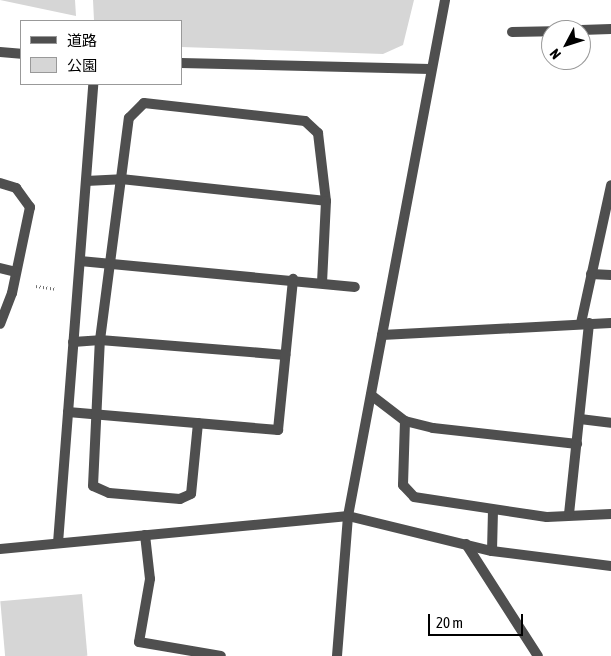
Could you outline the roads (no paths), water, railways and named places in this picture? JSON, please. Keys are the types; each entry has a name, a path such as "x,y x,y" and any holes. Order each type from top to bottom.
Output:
{"street":[{"path":"337,656 348,516 430,69 445,0"},
{"path":"591,30 611,29"},
{"path":"512,32 541,31"},
{"path":"0,52 20,54"},
{"path":"182,63 430,69"},
{"path":"58,544 92,85"},
{"path":"198,423 191,494 180,499 109,493 93,486 100,340 128,118 144,103 305,122 318,133 326,201 322,282"},
{"path":"86,181 121,179 326,201"},
{"path":"0,183 16,188 30,207 13,284 0,324"},
{"path":"569,514 580,420 584,323 592,274 610,191"},
{"path":"80,261 293,279 355,287"},
{"path":"0,268 16,272"},
{"path":"592,274 611,275"},
{"path":"68,412 278,430 293,279"},
{"path":"382,334 611,323"},
{"path":"73,342 100,340 285,355"},
{"path":"370,395 405,421 577,444"},
{"path":"580,420 611,423"},
{"path":"405,421 403,485 414,497 547,517 569,514 611,514"},
{"path":"492,550 493,510"},
{"path":"0,549 348,516 492,550 611,566"},
{"path":"145,535 150,579 139,642 221,656"},
{"path":"466,544 538,656"}]}
